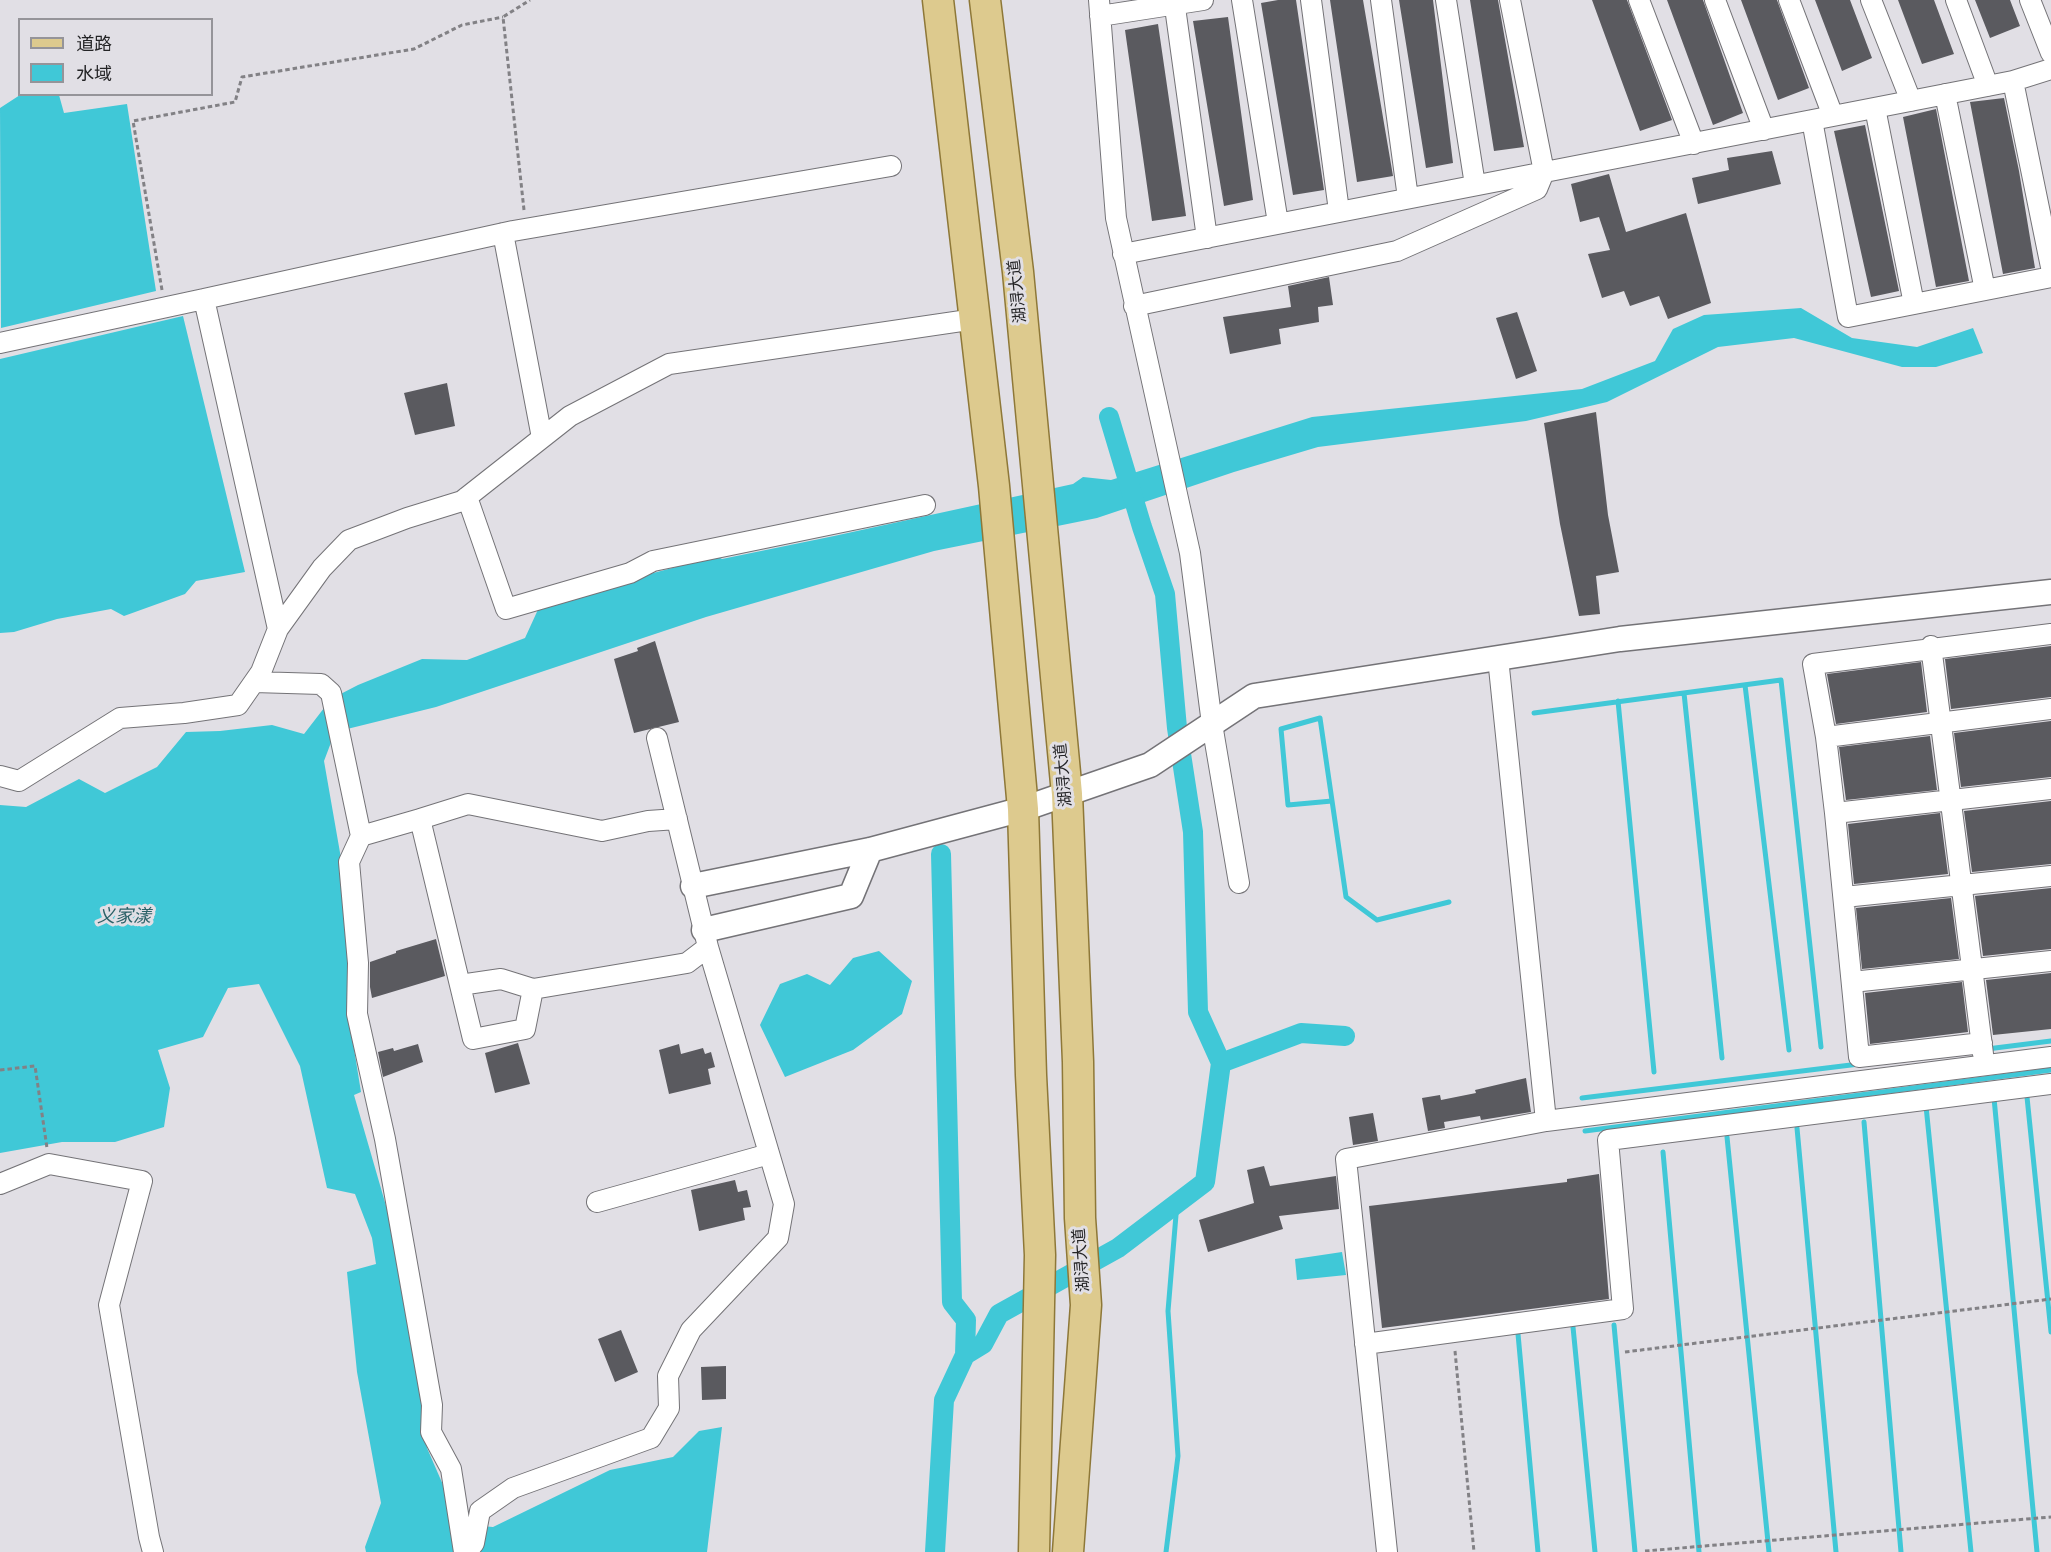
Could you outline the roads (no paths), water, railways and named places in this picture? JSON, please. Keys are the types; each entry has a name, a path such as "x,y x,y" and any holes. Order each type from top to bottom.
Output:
{"main road":[{"path":"938,0 1002,566 1023,809 1031,1075 1040,1256 1034,1552"},
{"name":"湖浔大道","path":"985,0 1018,272 1067,794 1078,1062 1080,1218 1086,1305 1068,1552"}],"street":[{"path":"1203,0 1100,8 1116,218 1190,553 1212,724 1239,883"},
{"path":"1242,0 1278,223"},
{"path":"1311,0 1340,211"},
{"path":"1381,0 1408,198"},
{"path":"1446,0 1475,186"},
{"path":"1134,306 1397,250 1538,189 1544,172 1510,0"},
{"path":"1640,0 1694,144"},
{"path":"1715,0 1764,130"},
{"path":"1789,0 1833,116"},
{"path":"1871,0 1911,101"},
{"path":"1956,0 1988,86"},
{"path":"2030,0 2051,53"},
{"path":"1174,2 1207,237"},
{"path":"1124,254 1988,86 2051,69"},
{"path":"2013,81 2051,267"},
{"path":"1945,94 1985,290"},
{"path":"1875,108 1914,304"},
{"path":"1812,120 1848,317 2051,277"},
{"path":"0,343 526,228 891,166"},
{"path":"503,233 542,438"},
{"path":"204,300 278,629"},
{"path":"0,776 19,781 120,718 184,713 238,705 261,672 278,629 322,568 349,540 407,518 462,501 570,416 669,364 975,319"},
{"path":"467,497 506,609 630,573 653,561 925,506"},
{"path":"693,886 870,850 1023,809 1150,765 1254,696 1620,639 2051,592"},
{"path":"1982,1043 1859,1057 1835,813 1826,737 1813,664 2051,634"},
{"path":"1931,648 1985,1066"},
{"path":"1498,658 1546,1121"},
{"path":"254,682 321,684 331,693 361,836 349,862 358,963 357,1014 385,1139 432,1405 431,1432 451,1469 465,1552"},
{"path":"1826,737 2051,709"},
{"path":"465,1552 474,1543 480,1511 513,1488 651,1438 669,1408 668,1376 691,1330 778,1238 784,1204 706,939 657,738"},
{"path":"1835,813 2051,789"},
{"path":"361,836 468,804 602,831 648,821 677,819"},
{"path":"420,819 473,1039 525,1029 533,989"},
{"path":"460,985 501,979 533,989 687,963 706,939 851,896 870,850"},
{"path":"1844,897 2051,876"},
{"path":"1852,982 2051,962"},
{"path":"1387,1552 1346,1159 1546,1121 2051,1057"},
{"path":"1365,1344 1623,1309 1608,1140 2051,1084"},
{"path":"597,1202 769,1154"},
{"path":"0,1184 49,1164 142,1181 109,1305 153,1552"}],"water":[{"path":"18,96 59,96 64,113 127,104 156,291 1,328 0,108"},
{"name":"义家漾","path":"1801,308 1852,338 1917,347 1973,328 1983,353 1936,367 1902,367 1794,338 1718,347 1607,402 1526,421 1318,447 1234,472 1097,518 934,551 706,617 436,707 335,732 324,761 342,864 350,939 349,1018 361,1092 354,1095 395,1237 418,1371 427,1448 460,1524 493,1527 610,1470 673,1457 699,1431 722,1427 707,1552 366,1552 365,1547 381,1503 357,1372 347,1272 376,1264 372,1238 355,1194 327,1188 300,1066 259,984 228,988 203,1037 158,1050 170,1088 164,1127 115,1142 62,1142 0,1153 0,805 26,807 79,779 105,793 157,767 186,732 272,725 304,734 331,699 358,685 422,659 467,660 525,638 541,603 717,556 722,559 834,536 1073,484 1083,477 1111,480 1312,417 1582,389 1655,361 1673,329 1704,315"},
{"path":"183,316 245,572 196,581 185,594 124,616 111,609 57,619 14,632 0,633 0,359"},
{"path":"879,951 912,981 902,1014 853,1050 785,1077 760,1025 780,984 807,974 830,985 853,958"},
{"path":"1342,1252 1346,1275 1297,1280 1295,1259"}],"waterway":[{"path":"1109,417 1165,594 1177,728 1193,832 1198,1012 1221,1063"},
{"path":"1534,713 1781,680 1821,1047"},
{"path":"1745,685 1789,1050"},
{"path":"1684,693 1722,1058"},
{"path":"1618,701 1654,1072"},
{"path":"1332,801 1288,805 1281,729 1320,718 1346,897 1377,920 1449,902"},
{"path":"941,854 952,1302 966,1320 965,1355"},
{"path":"935,1552 944,1400 965,1355 983,1344 999,1314 1118,1248 1205,1182 1221,1063 1301,1033 1345,1036"},
{"path":"1987,1049 2051,1041"},
{"path":"1582,1098 1859,1064"},
{"path":"1585,1131 2051,1070"},
{"path":"2027,1097 2051,1332"},
{"path":"1994,1098 2037,1552"},
{"path":"1926,1106 1971,1552"},
{"path":"1864,1122 1901,1552"},
{"path":"1797,1128 1836,1552"},
{"path":"1727,1137 1769,1552"},
{"path":"1663,1152 1699,1552"},
{"path":"1166,1552 1178,1456 1168,1311 1177,1203"},
{"path":"1614,1325 1635,1552"},
{"path":"1573,1327 1595,1552"},
{"path":"1518,1334 1538,1552"}]}
